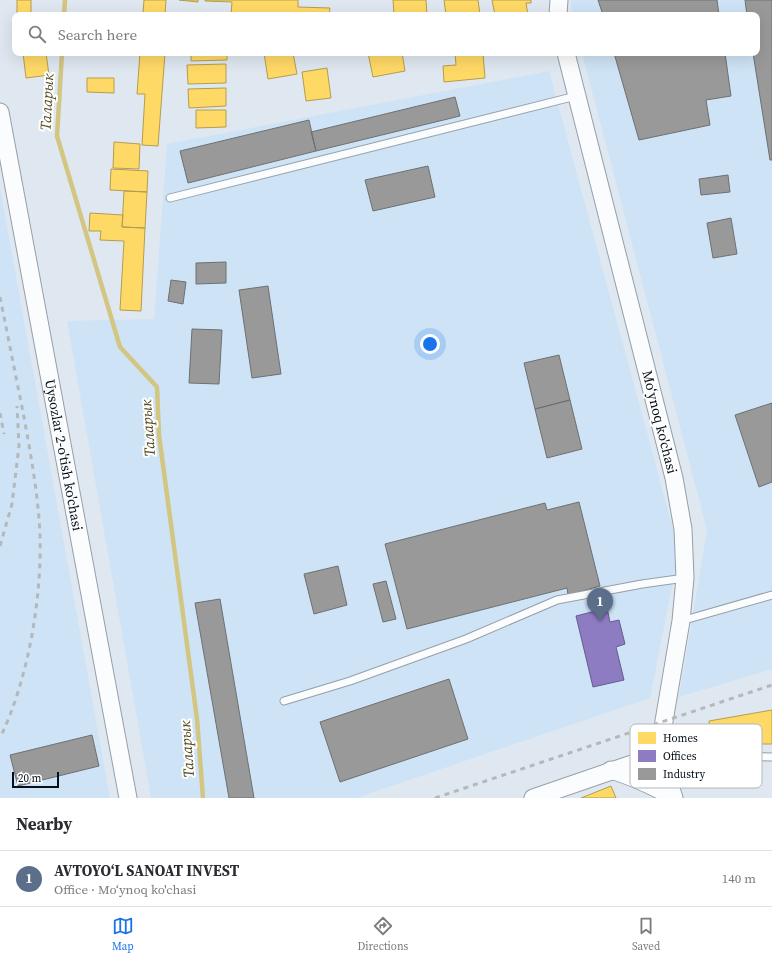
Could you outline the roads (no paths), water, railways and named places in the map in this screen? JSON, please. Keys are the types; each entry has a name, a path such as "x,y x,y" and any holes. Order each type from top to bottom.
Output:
{"street":[{"path":"558,12 559,0"},
{"name":"Moʻynoq ko'chasi","path":"567,56 674,478 683,529 685,578 680,621 664,724"},
{"name":"Uysozlar 2-o'tish ko'chasi","path":"0,112 128,798"},
{"path":"534,798 630,764"},
{"name":"Moʻynoq ko'chasi","path":"611,770 630,776"},
{"name":"Moʻynoq ko'chasi","path":"657,788 674,798"},
{"name":"Moʻynoq ko'chasi","path":"671,788 674,798"}],"lane":[{"path":"170,198 577,96"},
{"path":"284,701 350,682 452,644 557,600 642,584 685,578"},
{"path":"680,621 772,595"},
{"path":"762,757 772,757"}],"waterway":[{"name":"Таларык","path":"64,12 65,0"},
{"name":"Таларык","path":"62,56 57,136 120,347 157,387 159,435 197,719 203,798"}],"railway":[{"path":"0,297 34,475 40,534 39,585 31,639 18,691 0,738"},
{"path":"0,546 12,504 19,446 17,406"},
{"path":"0,413 4,434"},
{"path":"656,724 772,685"},
{"path":"435,798 630,733"}],"place":[{"name":"AVTOYO‘L SANOAT INVEST","path":"600,621"}]}
